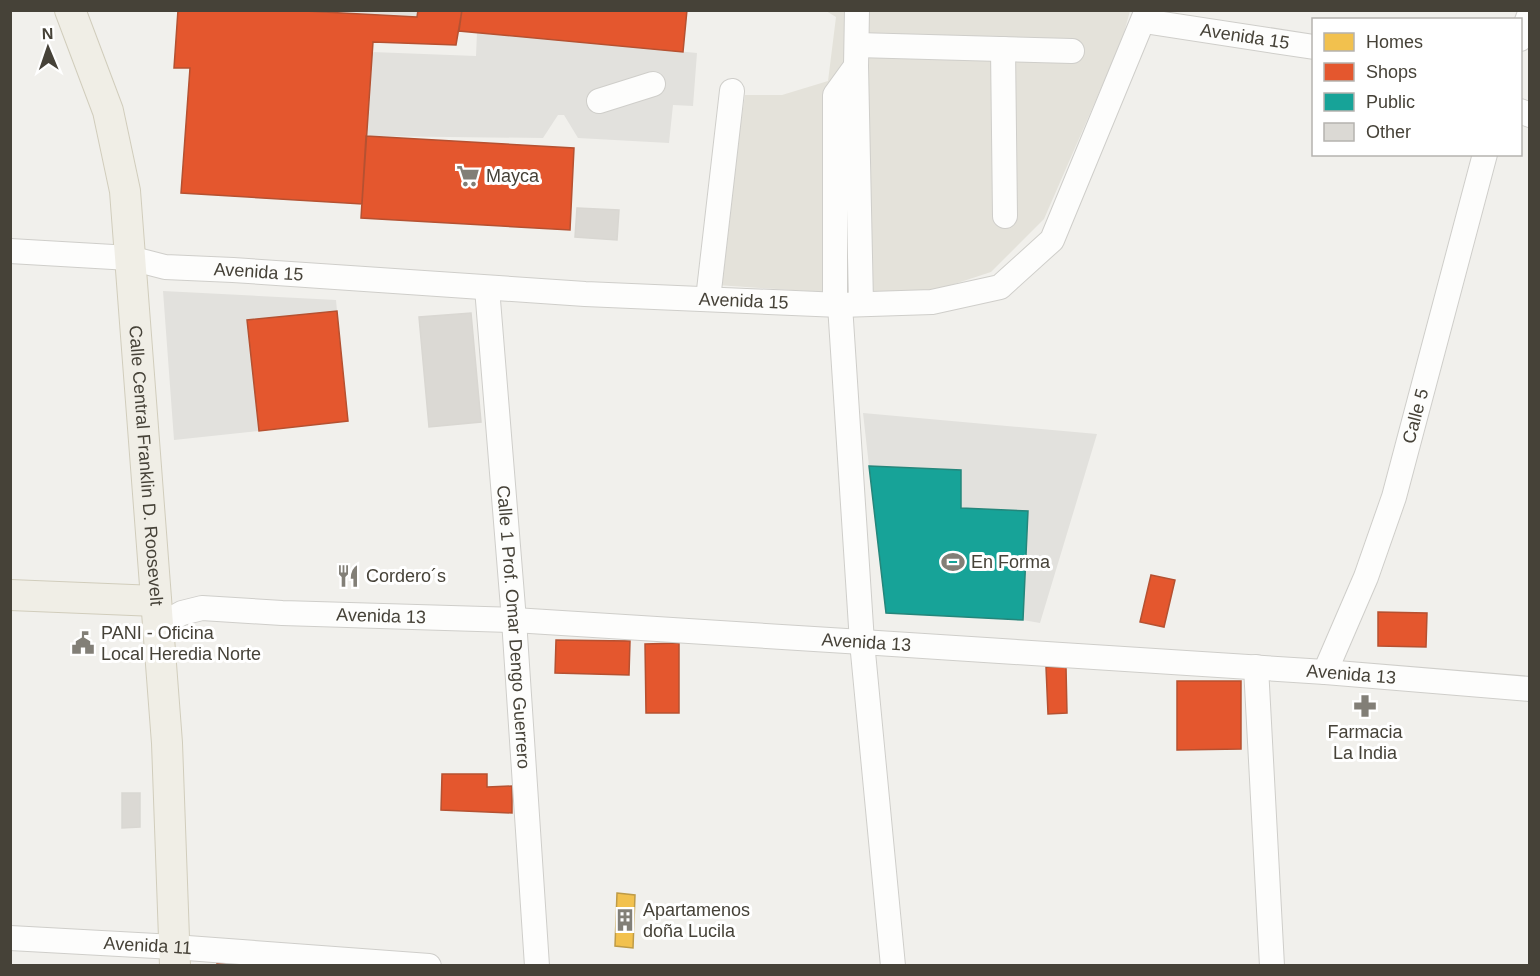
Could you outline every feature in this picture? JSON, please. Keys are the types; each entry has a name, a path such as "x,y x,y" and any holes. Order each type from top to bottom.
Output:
{"main road":[{"name":"Calle Central Franklin D. Roosevelt","path":"70,10 108,111 125,191 167,743 175,956"},
{"path":"10,595 156,601"}],"street":[{"path":"857,10 845,304 862,642 893,966"},
{"path":"1522,36 1530,13"},
{"name":"Avenida 15","path":"10,251 130,258 165,267 487,288 845,304 933,302 1000,287 1052,240 1146,16 1312,47"},
{"path":"856,56 1003,49 1072,51"},
{"path":"1003,49 1005,216"},
{"path":"598,101 653,84"},
{"path":"708,298 732,91"},
{"name":"Calle 5","path":"1325,672 1366,577 1394,497 1484,156"},
{"name":"Calle 1 Prof. Omar Dengo Guerrero","path":"487,288 514,620 537,966"},
{"name":"Avenida 13","path":"153,560 173,596 202,608"},
{"name":"Avenida 13","path":"159,642 173,618 202,608 514,620 1256,667 1530,689"},
{"path":"1256,667 1272,966"},
{"name":"Avenida 11","path":"10,938 175,956 429,966"}],"shaded area":[{"path":"286,11 418,11 417,17"},
{"path":"826,11 1130,11 1122,40 1044,219 991,272 936,290 867,295 717,285 745,95 782,95 828,81 836,17"},
{"path":"477,32 697,53 693,106 673,105 669,143 578,138 564,115 558,115 543,138 366,136 372,52 476,56"},
{"path":"163,291 336,300 337,311 248,320 259,431 174,440"},
{"path":"863,413 1097,434 1040,623 1023,620 1027,511 961,508 961,470 869,466"}],"building: Homes":[{"name":"Apartamenos doña Lucila","path":"617,893 635,895 633,948 615,946"}],"building: Shops":[{"path":"178,10 286,10 417,17 418,10 462,10 456,45 373,42 362,204 181,193 190,68 174,68"},
{"path":"462,10 687,10 683,52 459,31"},
{"name":"Mayca","path":"366,136 574,148 570,230 361,218"},
{"path":"337,311 348,421 259,431 247,320"},
{"path":"1151,575 1175,580 1164,627 1140,622"},
{"path":"1378,612 1427,613 1426,647 1378,646"},
{"path":"556,640 630,641 629,675 555,673"},
{"path":"679,643 679,713 646,713 645,644"},
{"path":"1046,667 1066,667 1067,713 1048,714"},
{"path":"1177,681 1241,681 1241,749 1177,750"},
{"path":"442,774 487,774 487,787 512,786 512,813 441,810"},
{"path":"217,963 260,964 260,966 217,966"}],"building: Public":[{"name":"En Forma","path":"869,466 961,470 961,508 1028,511 1023,620 886,613"}],"building: Other":[{"path":"577,208 619,210 617,240 575,237"},
{"path":"471,313 481,422 429,427 419,317"},
{"path":"122,793 140,793 140,827 122,828"}],"place":[{"name":"Mayca","path":"468,176"},
{"name":"En Forma","path":"953,562"},
{"name":"Cordero´s","path":"348,576"},
{"name":"PANI - Oficina Local Heredia Norte","path":"83,643"},
{"name":"Farmacia La India","path":"1365,706"},
{"name":"Apartamenos doña Lucila","path":"625,920"}]}
